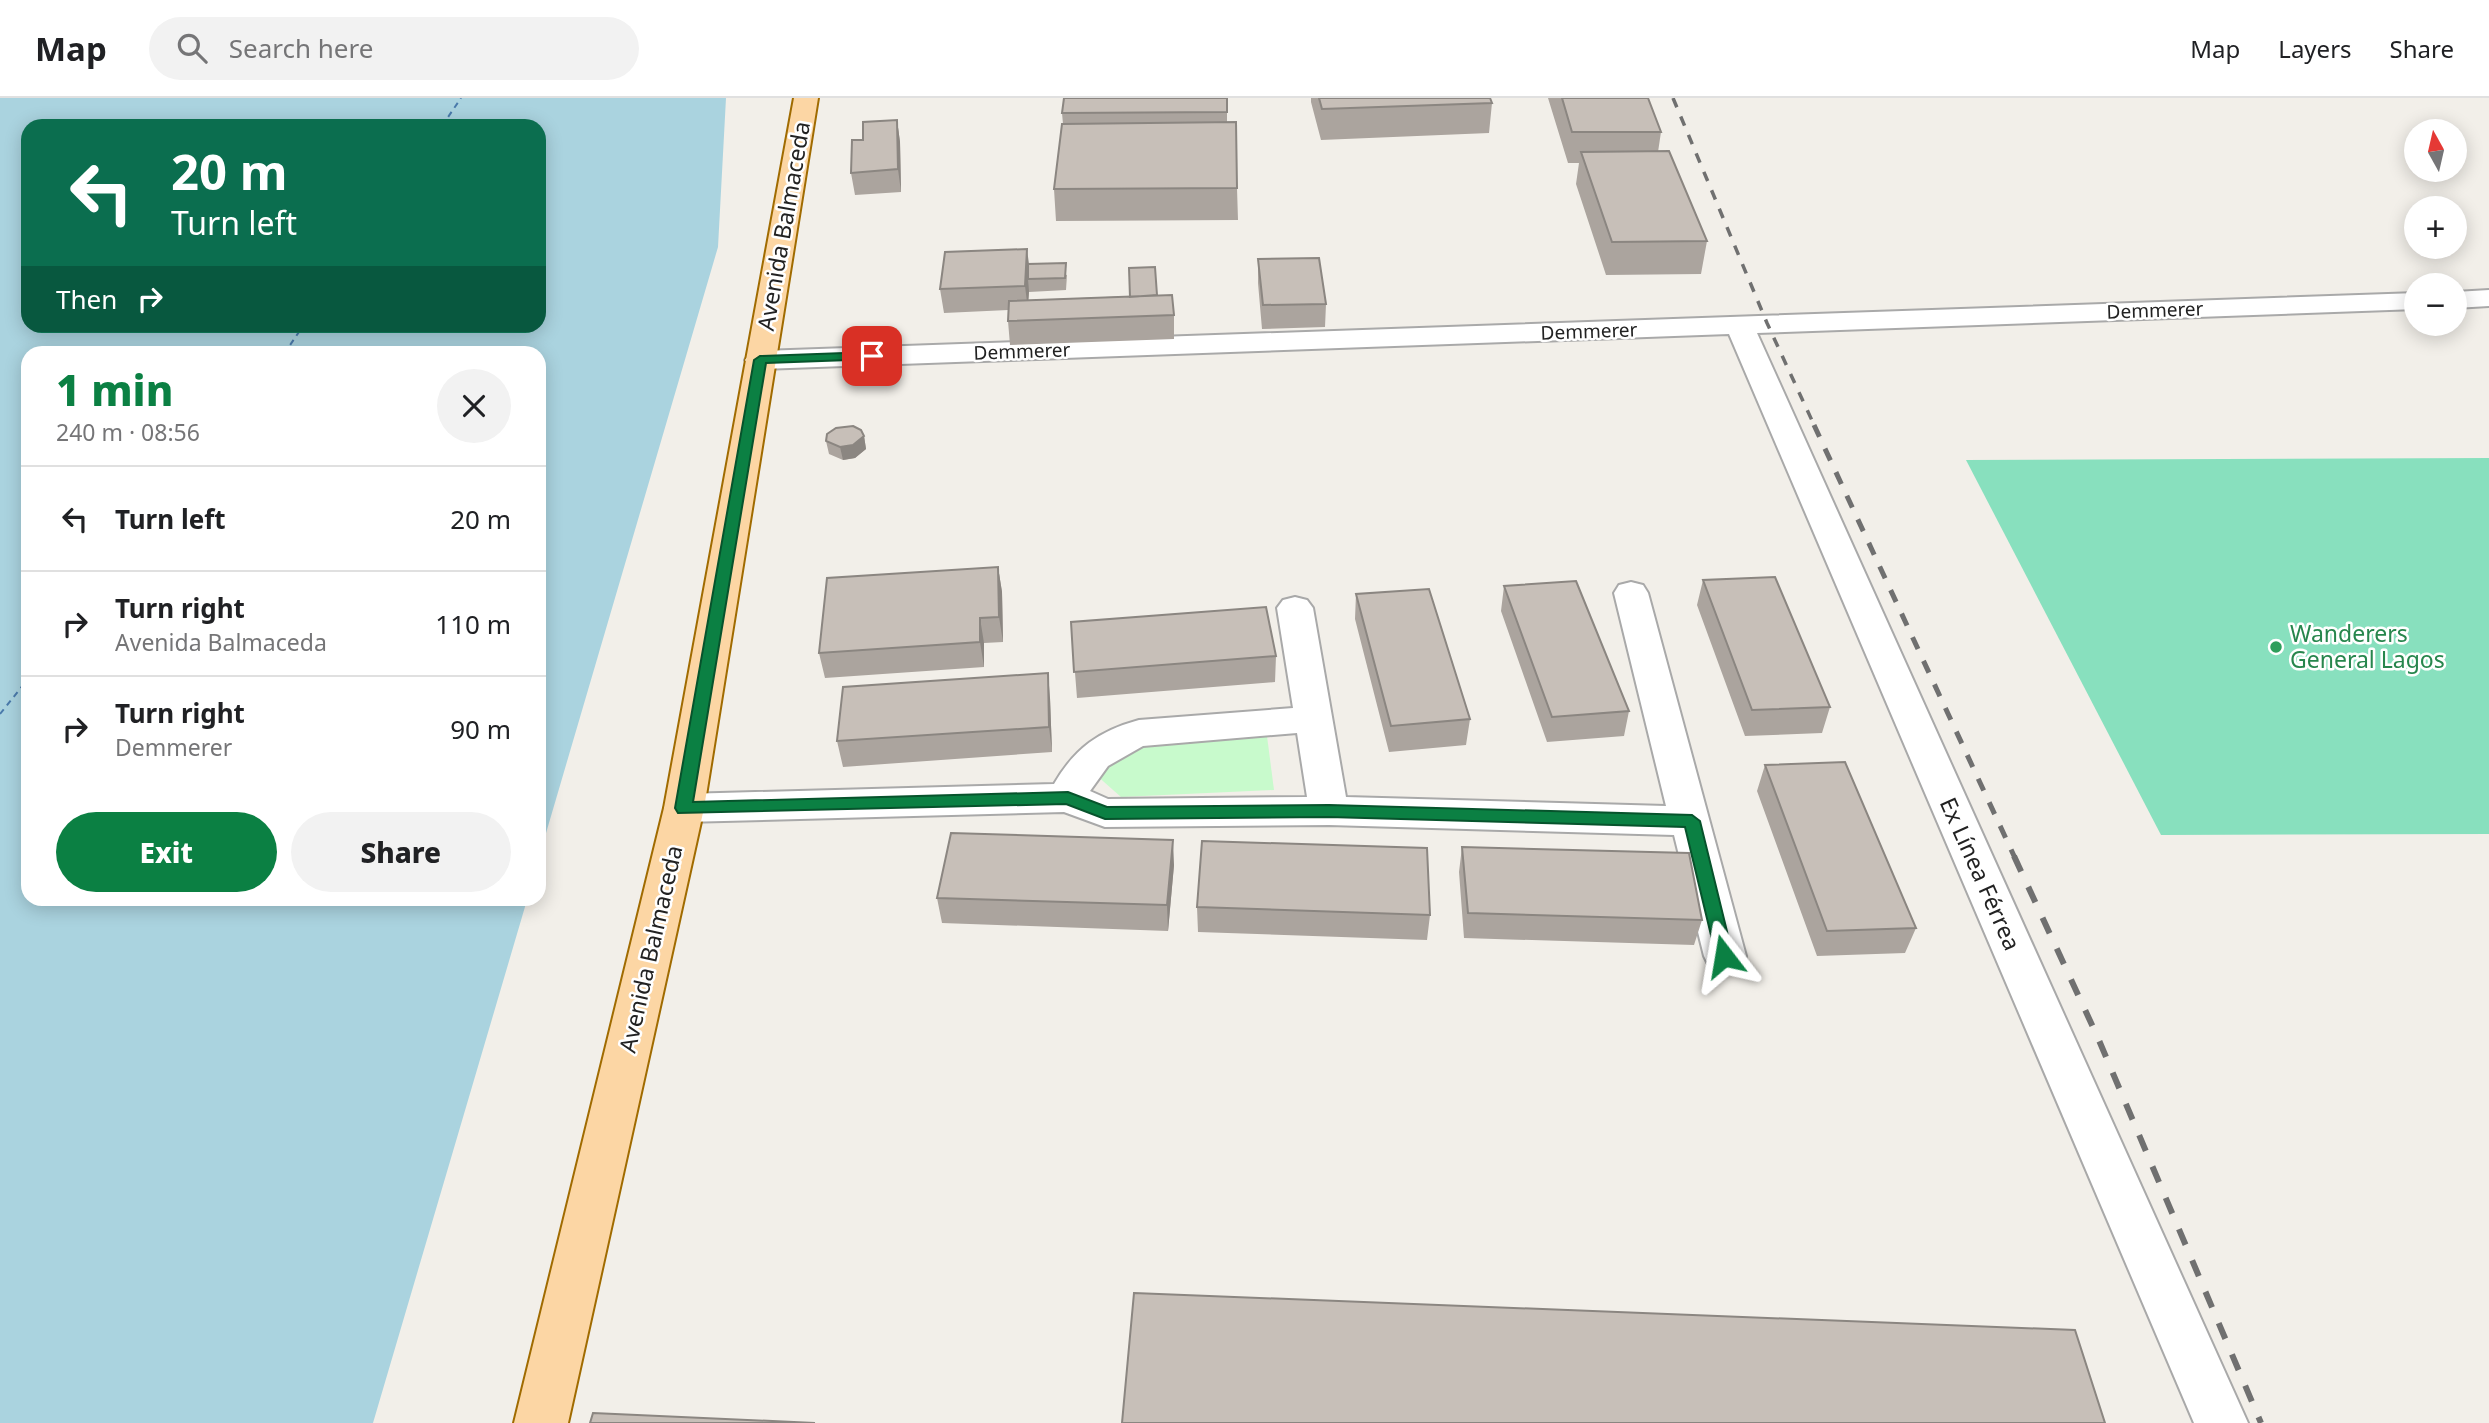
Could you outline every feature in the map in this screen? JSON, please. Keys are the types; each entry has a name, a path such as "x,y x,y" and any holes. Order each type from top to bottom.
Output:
{"main road":[{"name":"Avenida Balmaceda","path":"541,1423 684,808 806,98"}],"street":[{"path":"2467,300 2489,299"},
{"name":"Demmerer","path":"760,360 2404,301"},
{"name":"Ex Línea Férrea","path":"1739,326 2221,1423"},
{"path":"1631,593 1692,821 1724,956"},
{"path":"1295,608 1329,811"},
{"path":"1068,798 1076,776 1089,758 1119,739 1139,733 1314,719"},
{"path":"684,808 1068,798 1105,813 1329,811 1692,821"}],"green space":[{"name":"Wanderers General Lagos","path":"2489,458 2489,834 2161,835 1966,460"},
{"path":"1267,736 1274,790 1121,797 1095,774 1134,744"}],"water":[{"path":"0,98 726,98 718,247 546,833 546,346 21,346 21,906 525,906 373,1423 0,1423"}],"building":[{"path":"1064,98 1227,98 1227,112 1062,113"},
{"path":"1319,98 1490,98 1492,103 1322,109"},
{"path":"1562,98 1648,98 1661,132 1572,132"},
{"path":"897,120 898,169 851,173 852,140 863,140 863,122"},
{"path":"1236,122 1237,188 1054,189 1062,124"},
{"path":"1669,151 1707,241 1612,242 1581,152"},
{"path":"1027,249 1025,286 940,289 945,252"},
{"path":"1319,258 1326,304 1263,305 1258,259"},
{"path":"1066,263 1065,278 1028,279 1028,264"},
{"path":"1155,267 1157,295 1130,297 1129,268"},
{"path":"1172,295 1174,315 1008,321 1009,301"},
{"path":"853,426 861,430 864,436 853,445 840,447 826,441 827,434 836,428"},
{"path":"998,567 999,617 980,618 980,642 819,653 827,578"},
{"path":"1775,577 1830,707 1752,710 1703,580"},
{"path":"1576,581 1629,711 1552,717 1504,586"},
{"path":"1429,589 1470,719 1391,726 1356,594"},
{"path":"1266,607 1276,656 1074,672 1071,622"},
{"path":"1048,673 1049,727 837,741 843,687"},
{"path":"1845,762 1916,928 1827,931 1765,765"},
{"path":"951,833 1173,840 1167,905 937,898"},
{"path":"1202,841 1427,848 1430,915 1197,907"},
{"path":"1462,847 1689,853 1702,920 1468,913"},
{"path":"1134,1293 2075,1330 2105,1423 1122,1423"},
{"path":"593,1413 815,1423 590,1423"}],"ferry route":[{"path":"447,119 461,98"},
{"path":"289,346 298,333"},
{"path":"0,714 21,688"}],"railway":[{"path":"1673,98 1767,323 1815,427"},
{"path":"1814,425 2015,858"},
{"path":"2014,856 2098,1038 2261,1423"}],"place":[{"name":"Wanderers General Lagos","path":"2276,647"}],"route":[{"path":"872,356 760,360 684,808 1068,798 1105,813 1329,811 1692,821 1724,956"}]}
